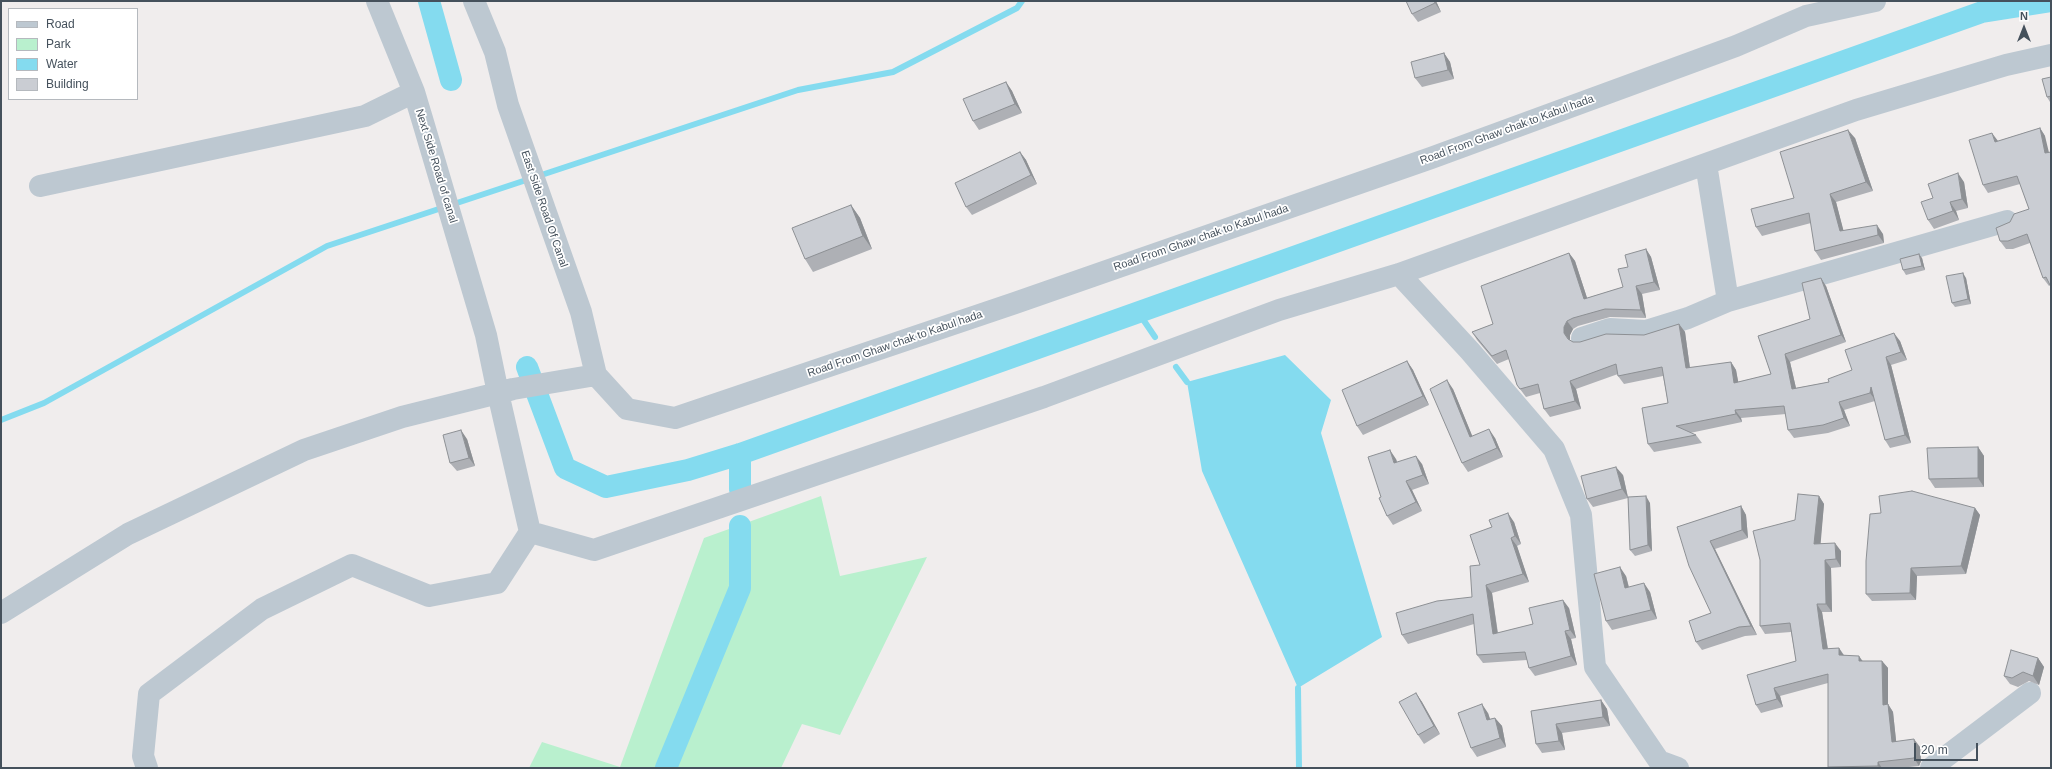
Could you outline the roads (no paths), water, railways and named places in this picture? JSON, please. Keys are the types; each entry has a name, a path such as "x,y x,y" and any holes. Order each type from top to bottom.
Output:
{"street":[{"name":"Next Side Road of canal","path":"377,1 414,92 424,122 486,335 505,391 530,532"},
{"name":"East Side Road Of Canal","path":"474,1 495,52 508,105 581,312"},
{"name":"Road From Ghaw chak to Kabul hada","path":"581,312 586,377 627,409 675,418 1015,303 1431,158 1736,46 1806,16 1876,1"},
{"path":"147,768 143,756 149,694 262,609 352,566 429,596 497,583 530,532 594,550 1044,397 1279,310 1399,274 1856,110 2006,65 2051,55"},
{"path":"40,186 365,116 414,92"},
{"path":"1706,164 1728,301"},
{"path":"1582,338 1610,329 1646,331 1688,318 1728,301 2007,221"},
{"path":"1399,274 1470,351 1554,449 1581,515 1595,667 1659,761 1678,768"},
{"path":"1,613 128,534 304,450 402,417 505,391 586,377"},
{"path":"1931,768 2030,693"}],"water":[{"path":"1285,355 1331,400 1321,433 1382,637 1298,688 1202,471 1187,382"}],"waterway":[{"path":"429,1 451,80"},
{"path":"1,420 44,403 327,246 798,90 893,72 1017,8 1022,1"},
{"path":"527,367 565,468 606,487 688,470 740,454 1982,12 2051,1"},
{"path":"1138,312 1155,337"},
{"path":"1176,367 1187,382"},
{"path":"740,454 740,489"},
{"path":"666,768 740,588 740,526"},
{"path":"1298,688 1299,768"}]}
